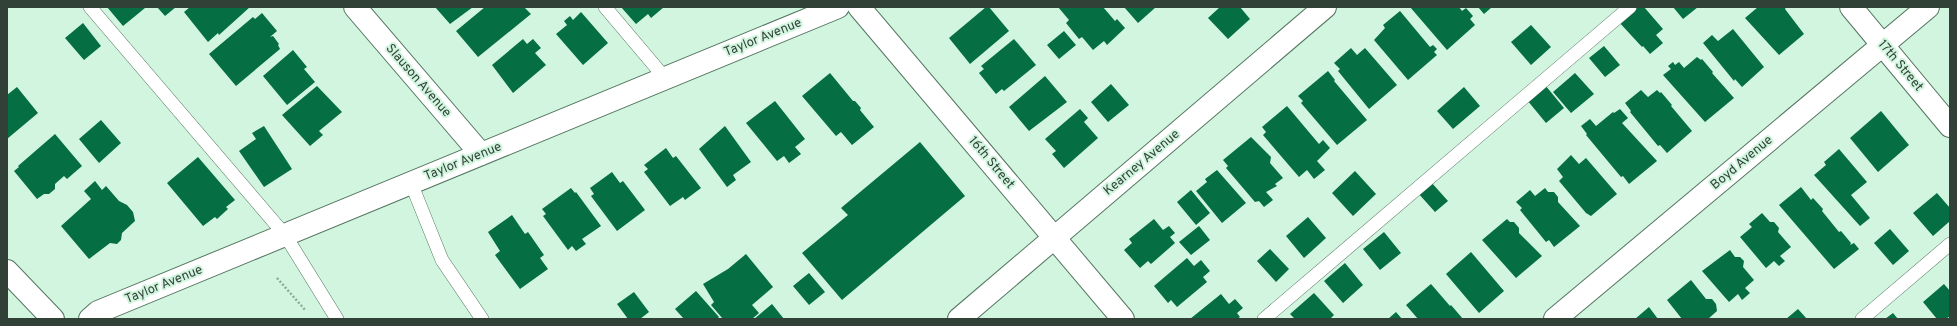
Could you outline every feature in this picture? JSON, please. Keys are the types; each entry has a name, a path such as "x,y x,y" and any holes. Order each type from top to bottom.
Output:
{"street":[{"name":"Slauson Avenue","path":"355,7 481,154"},
{"name":"Taylor Avenue","path":"90,319 98,312 838,7"},
{"name":"16th Street","path":"859,7 1123,319"},
{"name":"Kearney Avenue","path":"958,319 1325,7"},
{"name":"17th Street","path":"1851,7 1950,126"},
{"name":"Boyd Avenue","path":"1555,319 1884,46 1928,7"},
{"path":"7,271 51,318"}],"lane":[{"path":"90,7 286,235 337,319"},
{"path":"605,7 666,78"},
{"path":"1264,319 1630,7"},
{"path":"411,183 442,260 482,319"},
{"path":"1862,319 1950,244"}],"path":[{"path":"277,278 308,313"}],"building":[{"path":"107,7 145,7 145,8 123,26"},
{"path":"157,7 176,7 165,16"},
{"path":"190,7 250,7 219,35 218,33 208,42 184,12"},
{"path":"435,7 473,7 450,24"},
{"path":"485,7 524,7 531,14 478,57 456,31"},
{"path":"621,7 664,7 651,18 648,14 636,24"},
{"path":"986,7 989,7 1009,31 970,64 949,38"},
{"path":"1058,7 1103,7 1115,21 1117,19 1125,28 1107,45 1104,41 1093,50 1082,37 1079,39 1066,23 1069,20"},
{"path":"1124,7 1156,7 1138,23"},
{"path":"1220,7 1240,7 1250,19 1228,39 1208,18"},
{"path":"1410,7 1459,7 1462,11 1466,8 1473,16 1470,19 1475,25 1447,50"},
{"path":"1478,7 1492,7 1484,14"},
{"path":"1634,7 1644,7 1663,29 1656,35 1663,43 1650,54 1618,21"},
{"path":"1673,7 1698,7 1683,19"},
{"path":"1758,7 1786,7 1785,9 1804,34 1779,55 1745,18"},
{"path":"1400,11 1430,47 1433,45 1437,49 1434,52 1437,55 1408,80 1374,40 1385,28 1383,25"},
{"path":"581,12 608,43 583,65 556,34 567,25 564,21 570,16 573,20"},
{"path":"262,13 277,31 270,37 273,36 279,44 280,49 236,86 209,54 253,17 255,19"},
{"path":"83,23 101,46 84,60 65,38"},
{"path":"1531,25 1551,47 1531,65 1511,42"},
{"path":"1733,29 1764,67 1742,87 1735,79 1734,81 1703,43 1712,35 1718,41"},
{"path":"1064,31 1076,45 1059,59 1047,45"},
{"path":"523,39 527,44 533,39 541,48 535,53 546,65 513,93 492,65"},
{"path":"1014,39 1036,65 1004,91 1002,89 996,94 979,73 984,69 981,66"},
{"path":"1604,46 1620,65 1605,77 1589,58"},
{"path":"1351,48 1357,55 1365,48 1397,85 1369,109 1338,71 1340,69 1334,63"},
{"path":"293,50 307,67 304,69 315,82 287,105 263,76"},
{"path":"1697,57 1701,60 1702,59 1734,98 1705,122 1663,75 1671,69 1668,66 1673,62 1675,65 1679,62 1684,68"},
{"path":"1328,71 1335,80 1334,81 1367,120 1337,145 1301,103 1303,101 1298,96"},
{"path":"830,73 853,101 855,101 861,108 860,110 874,127 852,145 841,132 836,136 802,96"},
{"path":"1575,73 1594,94 1571,113 1553,92"},
{"path":"1045,76 1067,102 1029,131 1009,107"},
{"path":"1111,84 1129,105 1108,122 1091,102"},
{"path":"1545,85 1564,108 1546,123 1527,100"},
{"path":"317,86 342,112 319,131 323,135 310,146 282,115"},
{"path":"17,87 38,113 7,139 7,95"},
{"path":"1464,87 1480,106 1453,129 1437,111"},
{"path":"1641,90 1648,97 1657,90 1660,93 1661,92 1692,131 1667,153 1660,145 1658,146 1630,112 1631,111 1625,103"},
{"path":"775,101 805,139 795,147 801,154 789,163 784,156 777,161 746,123"},
{"path":"1287,106 1319,144 1323,140 1330,148 1317,161 1325,170 1314,179 1307,170 1299,177 1263,135 1266,132 1262,127"},
{"path":"1080,109 1088,118 1084,122 1098,138 1064,168 1052,154 1056,151 1045,139"},
{"path":"1620,109 1628,118 1622,123 1657,161 1629,184 1623,176 1621,177 1586,135 1587,134 1581,126 1590,119 1596,126 1613,112 1614,113"},
{"path":"1881,111 1909,145 1878,172 1850,138"},
{"path":"101,120 121,143 99,163 79,139"},
{"path":"264,126 292,169 264,187 239,151 256,139 252,133"},
{"path":"725,126 751,162 733,175 736,180 727,187 699,149"},
{"path":"55,134 82,166 67,179 64,176 55,184 55,189 49,194 44,194 37,199 14,171"},
{"path":"1251,137 1271,157 1270,163 1283,178 1275,184 1277,186 1266,192 1273,200 1264,207 1259,201 1255,202 1226,168 1228,166 1223,160"},
{"path":"920,142 965,196 842,300 802,253 848,215 841,208"},
{"path":"666,148 673,158 676,156 701,188 685,200 683,197 670,206 644,172 648,169 644,165"},
{"path":"1839,149 1867,182 1851,195 1870,218 1860,226 1814,175 1826,165 1824,162"},
{"path":"1571,155 1579,164 1586,158 1617,194 1591,216 1586,213 1559,181 1563,177 1557,169"},
{"path":"198,157 235,200 226,207 228,209 217,219 215,217 203,226 167,183"},
{"path":"1217,170 1246,203 1222,223 1196,191 1207,182 1205,179"},
{"path":"1355,171 1376,194 1353,216 1332,193"},
{"path":"612,172 620,183 623,181 645,210 617,231 591,196 594,194 590,188"},
{"path":"95,181 102,190 106,186 119,201 127,205 133,212 135,221 122,233 121,240 117,244 110,243 89,259 61,226 91,199 84,191"},
{"path":"1431,182 1448,201 1435,212 1418,193"},
{"path":"1801,187 1811,200 1813,198 1823,209 1822,211 1839,232 1841,231 1851,243 1850,245 1854,243 1859,249 1834,269 1779,205"},
{"path":"571,188 575,193 576,192 601,226 582,239 586,244 576,251 572,246 568,250 543,216 546,214 542,209"},
{"path":"1545,188 1548,192 1554,192 1558,197 1558,202 1580,226 1554,247 1549,240 1546,242 1520,210 1522,208 1516,202 1530,190 1535,196"},
{"path":"1191,190 1210,213 1196,225 1177,202"},
{"path":"1937,193 1950,208 1950,221 1933,236 1913,213"},
{"path":"1762,213 1770,222 1774,222 1779,228 1778,232 1791,247 1780,256 1785,261 1779,266 1774,261 1766,268 1740,237 1752,227 1749,224"},
{"path":"512,215 525,234 528,232 544,255 540,258 548,269 520,289 495,255 500,251 488,232"},
{"path":"1308,217 1326,238 1304,258 1286,236"},
{"path":"1154,219 1163,230 1169,226 1175,233 1170,237 1175,243 1151,264 1148,261 1140,268 1124,250 1132,243 1129,239"},
{"path":"1507,219 1510,222 1514,222 1519,228 1519,233 1542,256 1516,278 1482,240"},
{"path":"1199,226 1210,240 1191,255 1179,242"},
{"path":"1890,229 1909,251 1893,265 1874,243"},
{"path":"1384,232 1401,253 1380,270 1363,249"},
{"path":"1270,249 1289,269 1276,282 1257,261"},
{"path":"1730,250 1735,257 1740,257 1744,261 1743,267 1754,280 1745,288 1750,293 1742,300 1738,294 1729,302 1702,271"},
{"path":"1471,252 1504,291 1479,313 1446,274"},
{"path":"746,254 773,287 752,305 759,313 752,319 723,319 711,305 714,302 703,284 728,269"},
{"path":"1187,258 1194,266 1201,260 1210,271 1203,277 1207,282 1177,307 1171,300 1168,303 1154,286"},
{"path":"1345,263 1363,285 1343,303 1324,281"},
{"path":"809,273 825,292 809,305 793,286"},
{"path":"1691,280 1706,299 1712,299 1716,304 1717,311 1708,319 1682,319 1667,300"},
{"path":"1431,284 1463,319 1418,319 1406,305"},
{"path":"1944,284 1950,291 1950,316 1946,319 1937,319 1923,302"},
{"path":"696,291 719,317 717,319 684,319 675,309"},
{"path":"634,292 649,312 640,319 628,319 617,304"},
{"path":"1314,293 1334,315 1330,319 1295,319 1290,314"},
{"path":"1221,294 1229,304 1235,299 1243,308 1237,313 1240,317 1237,319 1190,319"},
{"path":"772,304 784,319 754,319"},
{"path":"1649,307 1658,319 1635,319"},
{"path":"1798,309 1807,319 1786,319"},
{"path":"1396,312 1402,319 1388,319"},
{"path":"1893,313 1898,319 1885,319"}]}
